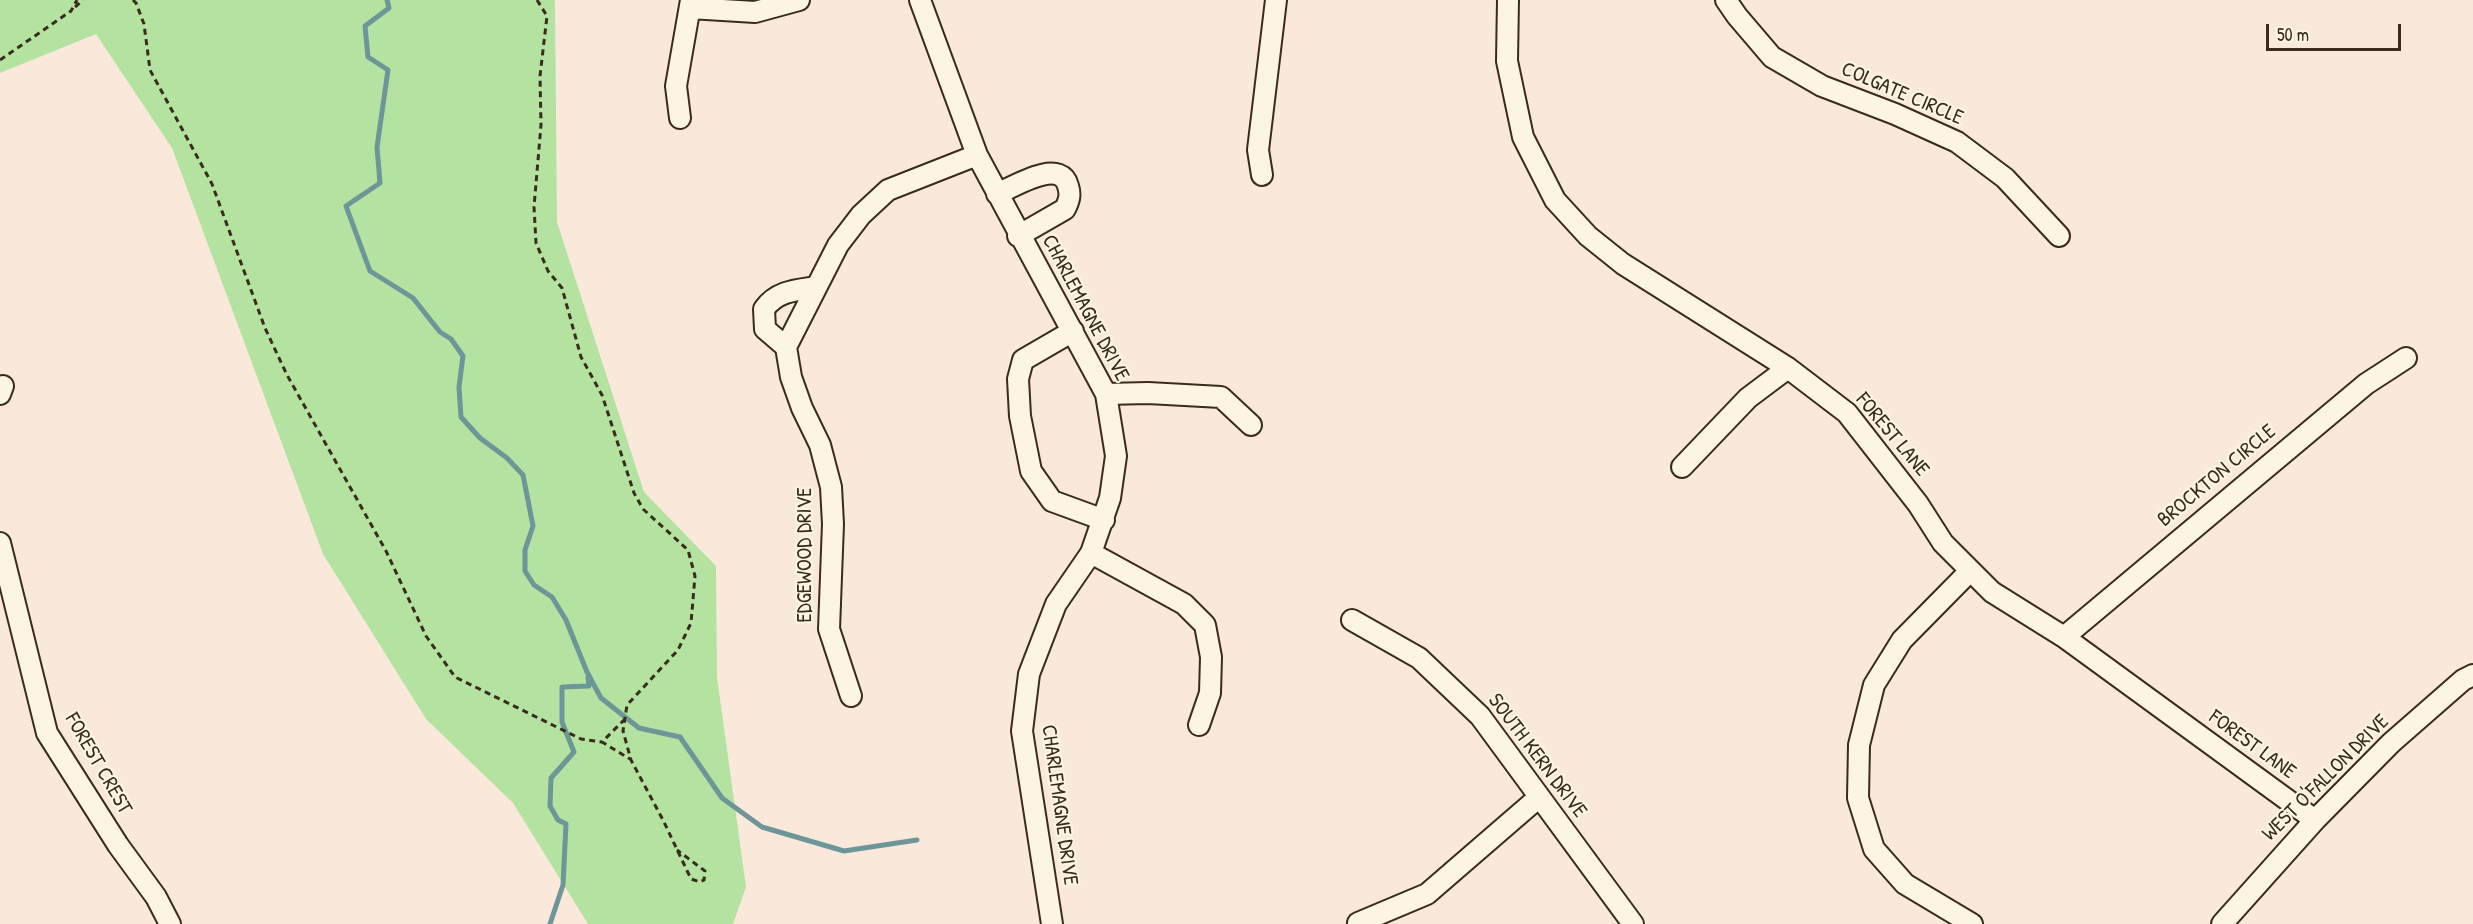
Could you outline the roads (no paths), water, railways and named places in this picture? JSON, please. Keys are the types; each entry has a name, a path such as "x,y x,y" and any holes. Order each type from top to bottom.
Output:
{"street":[{"path":"680,118 676,86 691,4 754,12 799,0"},
{"name":"CHARLEMAGNE DRIVE","path":"920,0 977,155 1018,236 1073,331 1106,394 1116,456 1104,520 1091,553 1056,604 1029,674 1022,731 1052,924"},
{"path":"1262,175 1258,150 1276,0"},
{"name":"FOREST LANE","path":"1508,0 1507,61 1523,137 1555,200 1588,236 1623,264 1788,368 1847,413 1918,504 1943,543 1992,592 2064,637 2315,820"},
{"name":"COLGATE CIRCLE","path":"1726,0 1772,57 1822,86 1895,114 1957,142 2005,178 2059,236"},
{"path":"816,286 778,296 771,300 764,309 765,329 786,347 816,286 844,238 861,215 888,190 977,155"},
{"path":"997,194 1039,174 1060,175 1068,182 1070,194 1065,209 1018,236"},
{"path":"1073,331 1023,360 1018,379 1020,416 1031,471 1043,491 1052,501 1104,520"},
{"name":"EDGEWOOD DRIVE","path":"786,347 791,377 802,408 820,445 831,487 833,524 829,629 851,696"},
{"name":"BROCKTON CIRCLE","path":"2064,637 2366,384 2406,358"},
{"path":"1682,467 1748,398 1788,368"},
{"path":"1106,394 1148,393 1221,397 1251,425"},
{"name":"FOREST CREST","path":"0,543 47,733 118,845 156,897 170,924"},
{"path":"1091,553 1184,604 1205,625 1211,657 1209,693 1199,725"},
{"path":"1970,571 1902,640 1874,686 1859,745 1858,798 1874,849 1905,884 1972,924"},
{"name":"SOUTH KERN DRIVE","path":"1352,620 1419,658 1480,716 1538,798 1633,924"},
{"name":"WEST O'FALLON DRIVE","path":"2222,924 2315,820 2391,743 2463,680 2473,675"},
{"path":"1358,923 1427,894 1538,798"}],"waterway":[{"path":"387,0 389,8 365,26 368,57 388,70 377,147 380,183 346,206 370,271 413,298 440,332 451,339 463,356 459,387 461,417 480,438 507,458 523,475 533,526 525,550 525,571 534,585 552,597 566,620 587,672 601,698 639,728 680,737 722,798 762,827 844,851 917,840"},
{"path":"550,924 563,885 566,824 558,820 550,806 551,778 574,752 562,722 562,687 589,686 588,677"}]}
